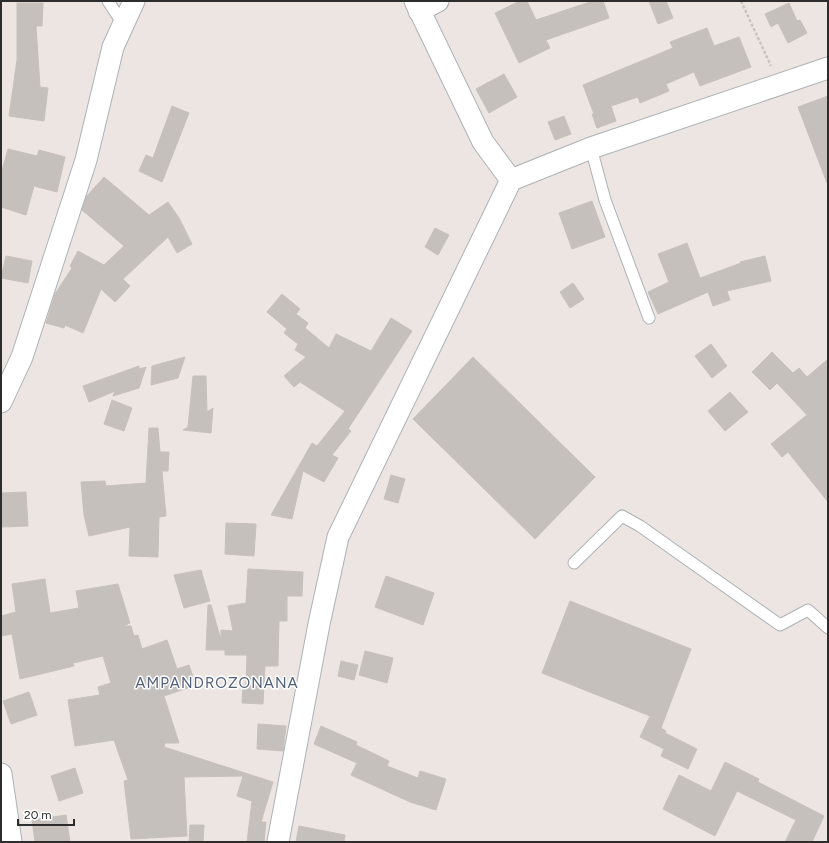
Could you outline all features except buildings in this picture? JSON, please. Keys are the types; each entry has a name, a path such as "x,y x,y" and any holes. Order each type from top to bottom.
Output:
{"street":[{"path":"1,402 22,357 86,160 113,47 134,1"},
{"path":"438,1 417,6 483,142 511,180"},
{"path":"278,842 318,624 338,537 511,180 591,148 828,68"},
{"path":"1,774 11,842"}],"lane":[{"path":"108,1 123,24"},
{"path":"591,148 605,200 649,318"},
{"path":"574,563 622,516 640,526 780,625 808,610 828,628"}],"path":[{"path":"741,1 780,84"}],"district":[{"name":"AMPANDROZONANA","path":"217,683"}]}
